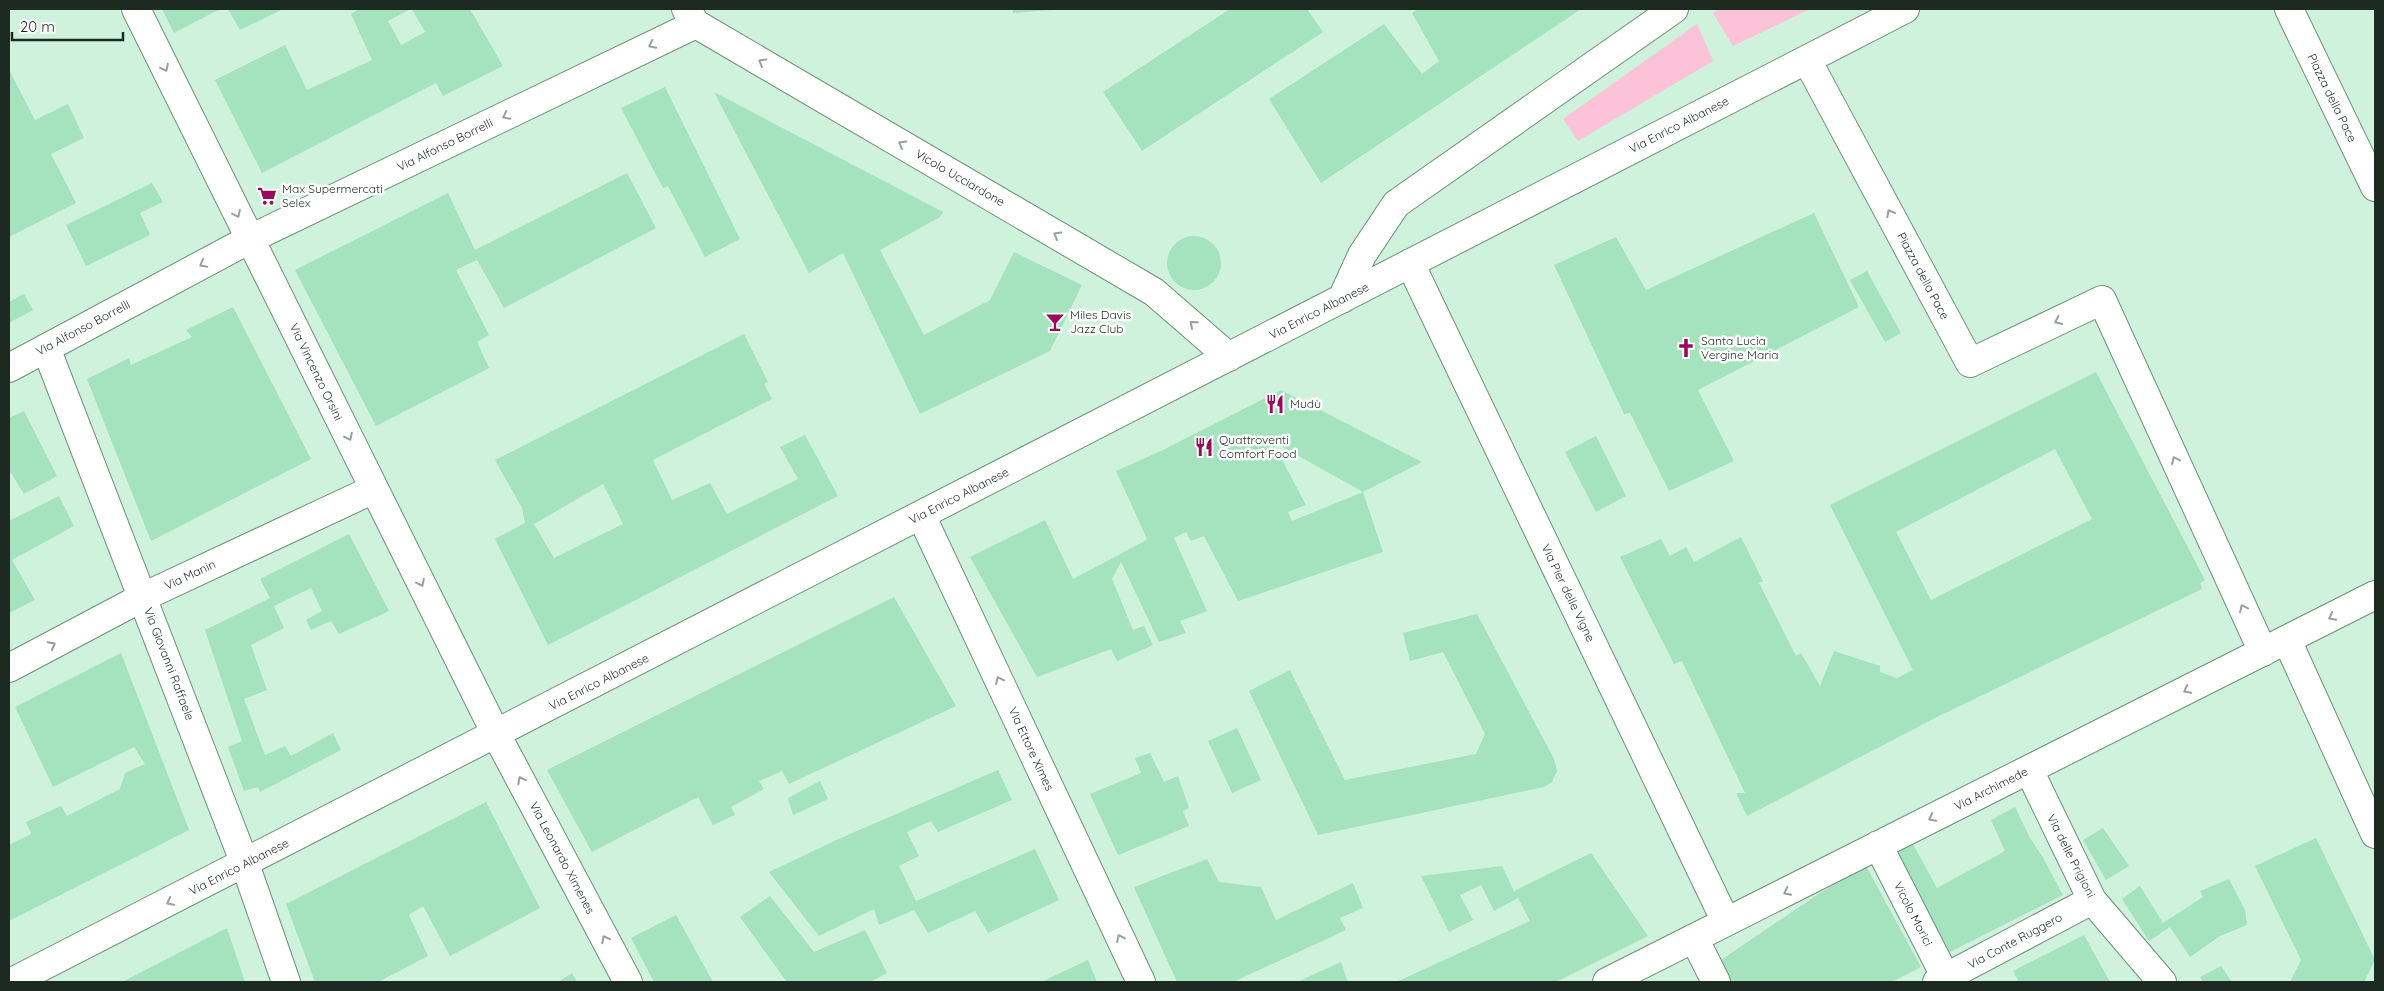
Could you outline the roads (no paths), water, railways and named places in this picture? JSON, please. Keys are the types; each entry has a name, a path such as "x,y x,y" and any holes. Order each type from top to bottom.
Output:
{"street":[{"name":"Via Vincenzo Orsini","path":"136,9 496,734"},
{"path":"1342,299 1362,255 1396,204 1674,9"},
{"name":"Via Enrico Albanese","path":"12,982 245,864 1905,9"},
{"name":"Piazza della Pace","path":"2288,9 2375,187"},
{"name":"Via Alfonso Borrelli","path":"9,368 250,239 691,16"},
{"name":"Vicolo Ucciardone","path":"691,16 1154,292 1229,357"},
{"name":"Piazza della Pace","path":"1807,60 1970,363 2102,300 2263,652"},
{"name":"Via Pier delle Vigne","path":"1410,263 1726,922"},
{"name":"Via Giovanni Raffaele","path":"46,348 245,864 286,982"},
{"name":"Via Manin","path":"9,668 143,596 374,489"},
{"name":"Via Ettore Ximes","path":"922,515 1141,982"},
{"name":"Via Archimede","path":"1607,982 2375,595"},
{"path":"2287,640 2375,834"},
{"name":"Via Leonardo Ximenes","path":"496,734 628,982"},
{"name":"Via delle Prigioni","path":"2029,770 2092,900 2162,982"},
{"name":"Vicolo Morici","path":"1878,845 1943,981"},
{"name":"Via Conte Ruggero","path":"1943,981 2092,900"},
{"path":"1694,938 1716,982"}],"place":[{"name":"Max Supermercati Selex","path":"267,196"},
{"name":"Miles Davis Jazz Club","path":"1055,322"},
{"name":"Santa Lucia Vergine Maria","path":"1686,348"},
{"name":"Mudù","path":"1275,404"},
{"name":"Quattroventi Comfort Food","path":"1204,447"}]}
